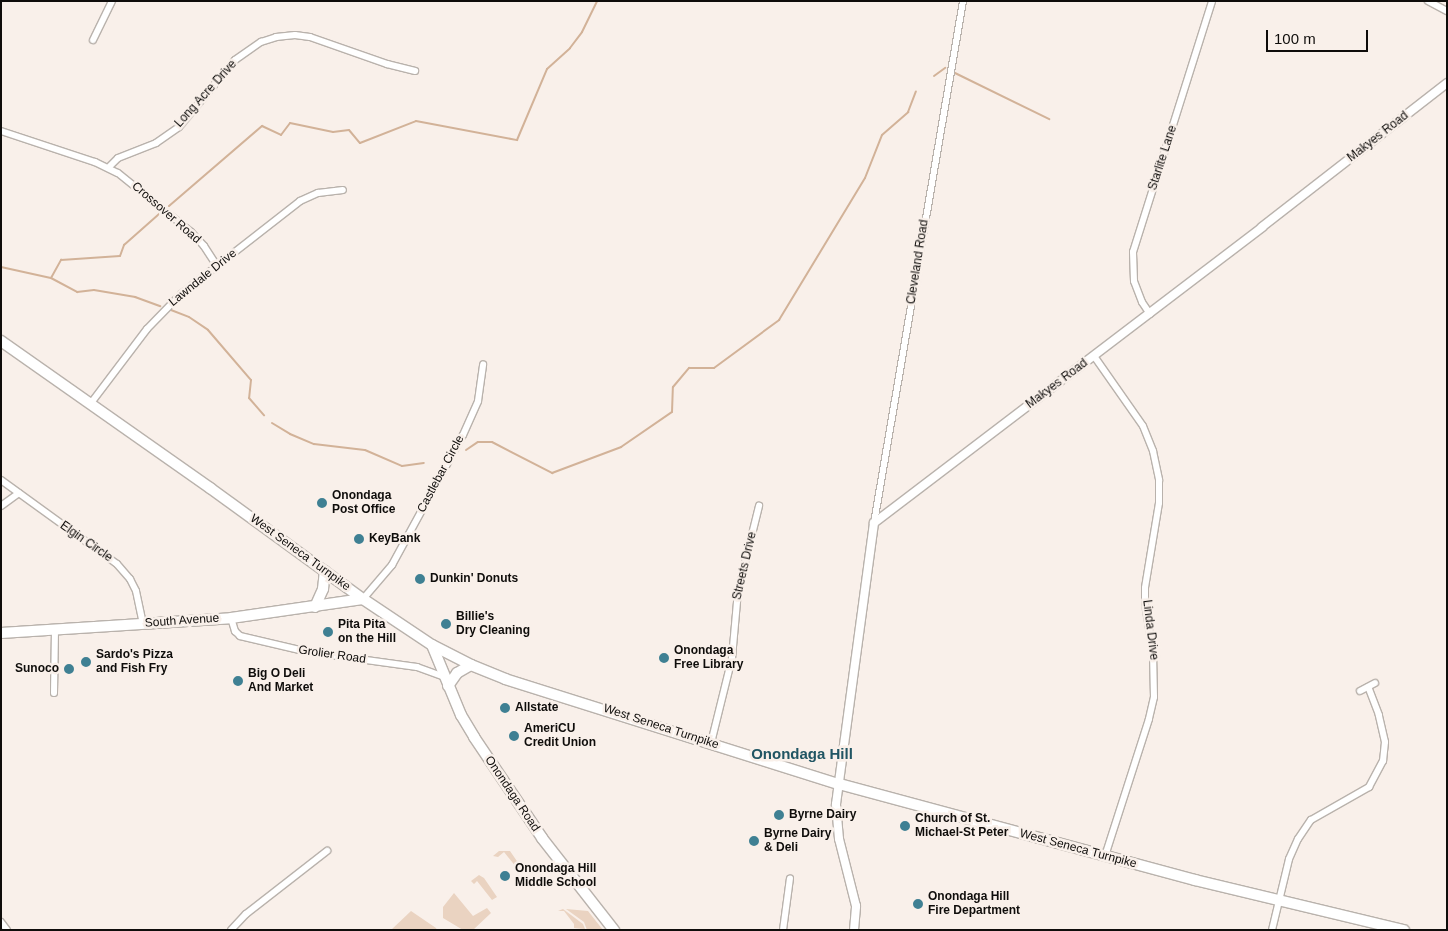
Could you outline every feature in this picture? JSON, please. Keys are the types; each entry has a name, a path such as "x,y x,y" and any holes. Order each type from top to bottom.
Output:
{"main road":[{"name":"West Seneca Turnpike","path":"1,341 325,570 362,599 432,645 471,665 505,679 839,784 1105,856 1280,901 1404,930"},
{"path":"315,607 323,589 325,570"},
{"name":"South Avenue","path":"1,633 231,618 362,599"},
{"name":"Onondaga Road","path":"432,645 474,737 520,806 614,930"},
{"path":"447,681 457,672 471,665"}],"street":[{"path":"93,40 112,1"},
{"name":"Cleveland Road","path":"874,523 963,1"},
{"name":"Starlite Lane","path":"1150,314 1142,302 1134,281 1134,252 1212,1"},
{"path":"1428,1 1447,11"},
{"name":"Long Acre Drive","path":"108,168 118,158 156,143 179,127 235,60 261,42 276,37 295,35 310,37 387,64 415,71"},
{"name":"Makyes Road","path":"874,523 1150,314 1447,83"},
{"path":"1,131 108,168"},
{"name":"Crossover Road","path":"108,168 146,194 190,232 204,246 217,266"},
{"name":"Lawndale Drive","path":"91,403 147,329 166,308 300,201 318,193 343,190"},
{"name":"Linda Drive","path":"1094,356 1143,426 1153,451 1159,480 1156,528 1145,588 1145,604 1153,653 1154,697 1149,719 1105,856"},
{"name":"Castlebar Circle","path":"362,599 392,565 462,435 478,401 483,364"},
{"name":"Elgin Circle","path":"1,480 117,564 130,579 136,591 143,624"},
{"path":"1,506 19,493"},
{"name":"Streets Drive","path":"711,744 732,658 738,591 759,506"},
{"path":"854,930 856,906 838,839 836,804 874,523"},
{"name":"Grolier Road","path":"231,618 235,631 240,636 308,652 417,667 447,681"},
{"path":"54,693 55,628"},
{"path":"1360,691 1375,683"},
{"path":"1272,930 1289,859 1298,839 1311,820 1369,787 1383,761 1386,742 1379,715 1368,687"},
{"path":"231,930 246,914 327,851"},
{"path":"783,930 790,878"},
{"path":"1,922 8,930"}],"shaded area":[{"path":"499,851 510,851 523,870 521,873 504,852 498,857 493,856"},
{"path":"479,875 484,878 497,897 492,900 477,881 474,884 471,881"},
{"path":"454,893 473,916 487,908 491,913 473,930 463,930 443,918 443,907"},
{"path":"563,909 583,924 585,929 574,928 574,924 564,911 558,911"},
{"path":"566,909 588,911 603,930 587,930 584,922"},
{"path":"411,911 436,928 437,930 391,930"}],"waterway":[{"path":"169,206 262,126 281,135 290,123 333,132 349,130 360,143 416,121 517,140 547,69 570,48 582,32 597,1"},
{"path":"934,76 945,68"},
{"path":"955,73 1049,119"},
{"path":"466,450 478,442 492,442 552,473 621,447 672,412 673,387 689,368 714,368 779,320 865,178 882,135 908,112 916,91"},
{"path":"51,278 61,260 120,256 124,245 160,213"},
{"path":"1,267 51,278 77,292 94,290 135,297 160,306"},
{"path":"171,310 189,317 208,330 251,380 249,398 264,415"},
{"path":"272,423 290,434 314,444 365,450 402,466 424,463"}],"place":[{"name":"Onondaga Post Office","path":"322,503"},
{"name":"KeyBank","path":"359,539"},
{"name":"Dunkin' Donuts","path":"420,579"},
{"name":"Billie's Dry Cleaning","path":"446,624"},
{"name":"Pita Pita on the Hill","path":"328,632"},
{"name":"Onondaga Free Library","path":"664,658"},
{"name":"Sardo's Pizza and Fish Fry","path":"86,662"},
{"name":"Sunoco","path":"69,669"},
{"name":"Big O Deli And Market","path":"238,681"},
{"name":"Allstate","path":"505,708"},
{"name":"AmeriCU Credit Union","path":"514,736"},
{"name":"Byrne Dairy","path":"779,815"},
{"name":"Church of St. Michael-St Peter","path":"905,826"},
{"name":"Byrne Dairy & Deli","path":"754,841"},
{"name":"Onondaga Hill Middle School","path":"505,876"},
{"name":"Onondaga Hill Fire Department","path":"918,904"}],"district":[{"name":"Onondaga Hill","path":"802,754"}]}
